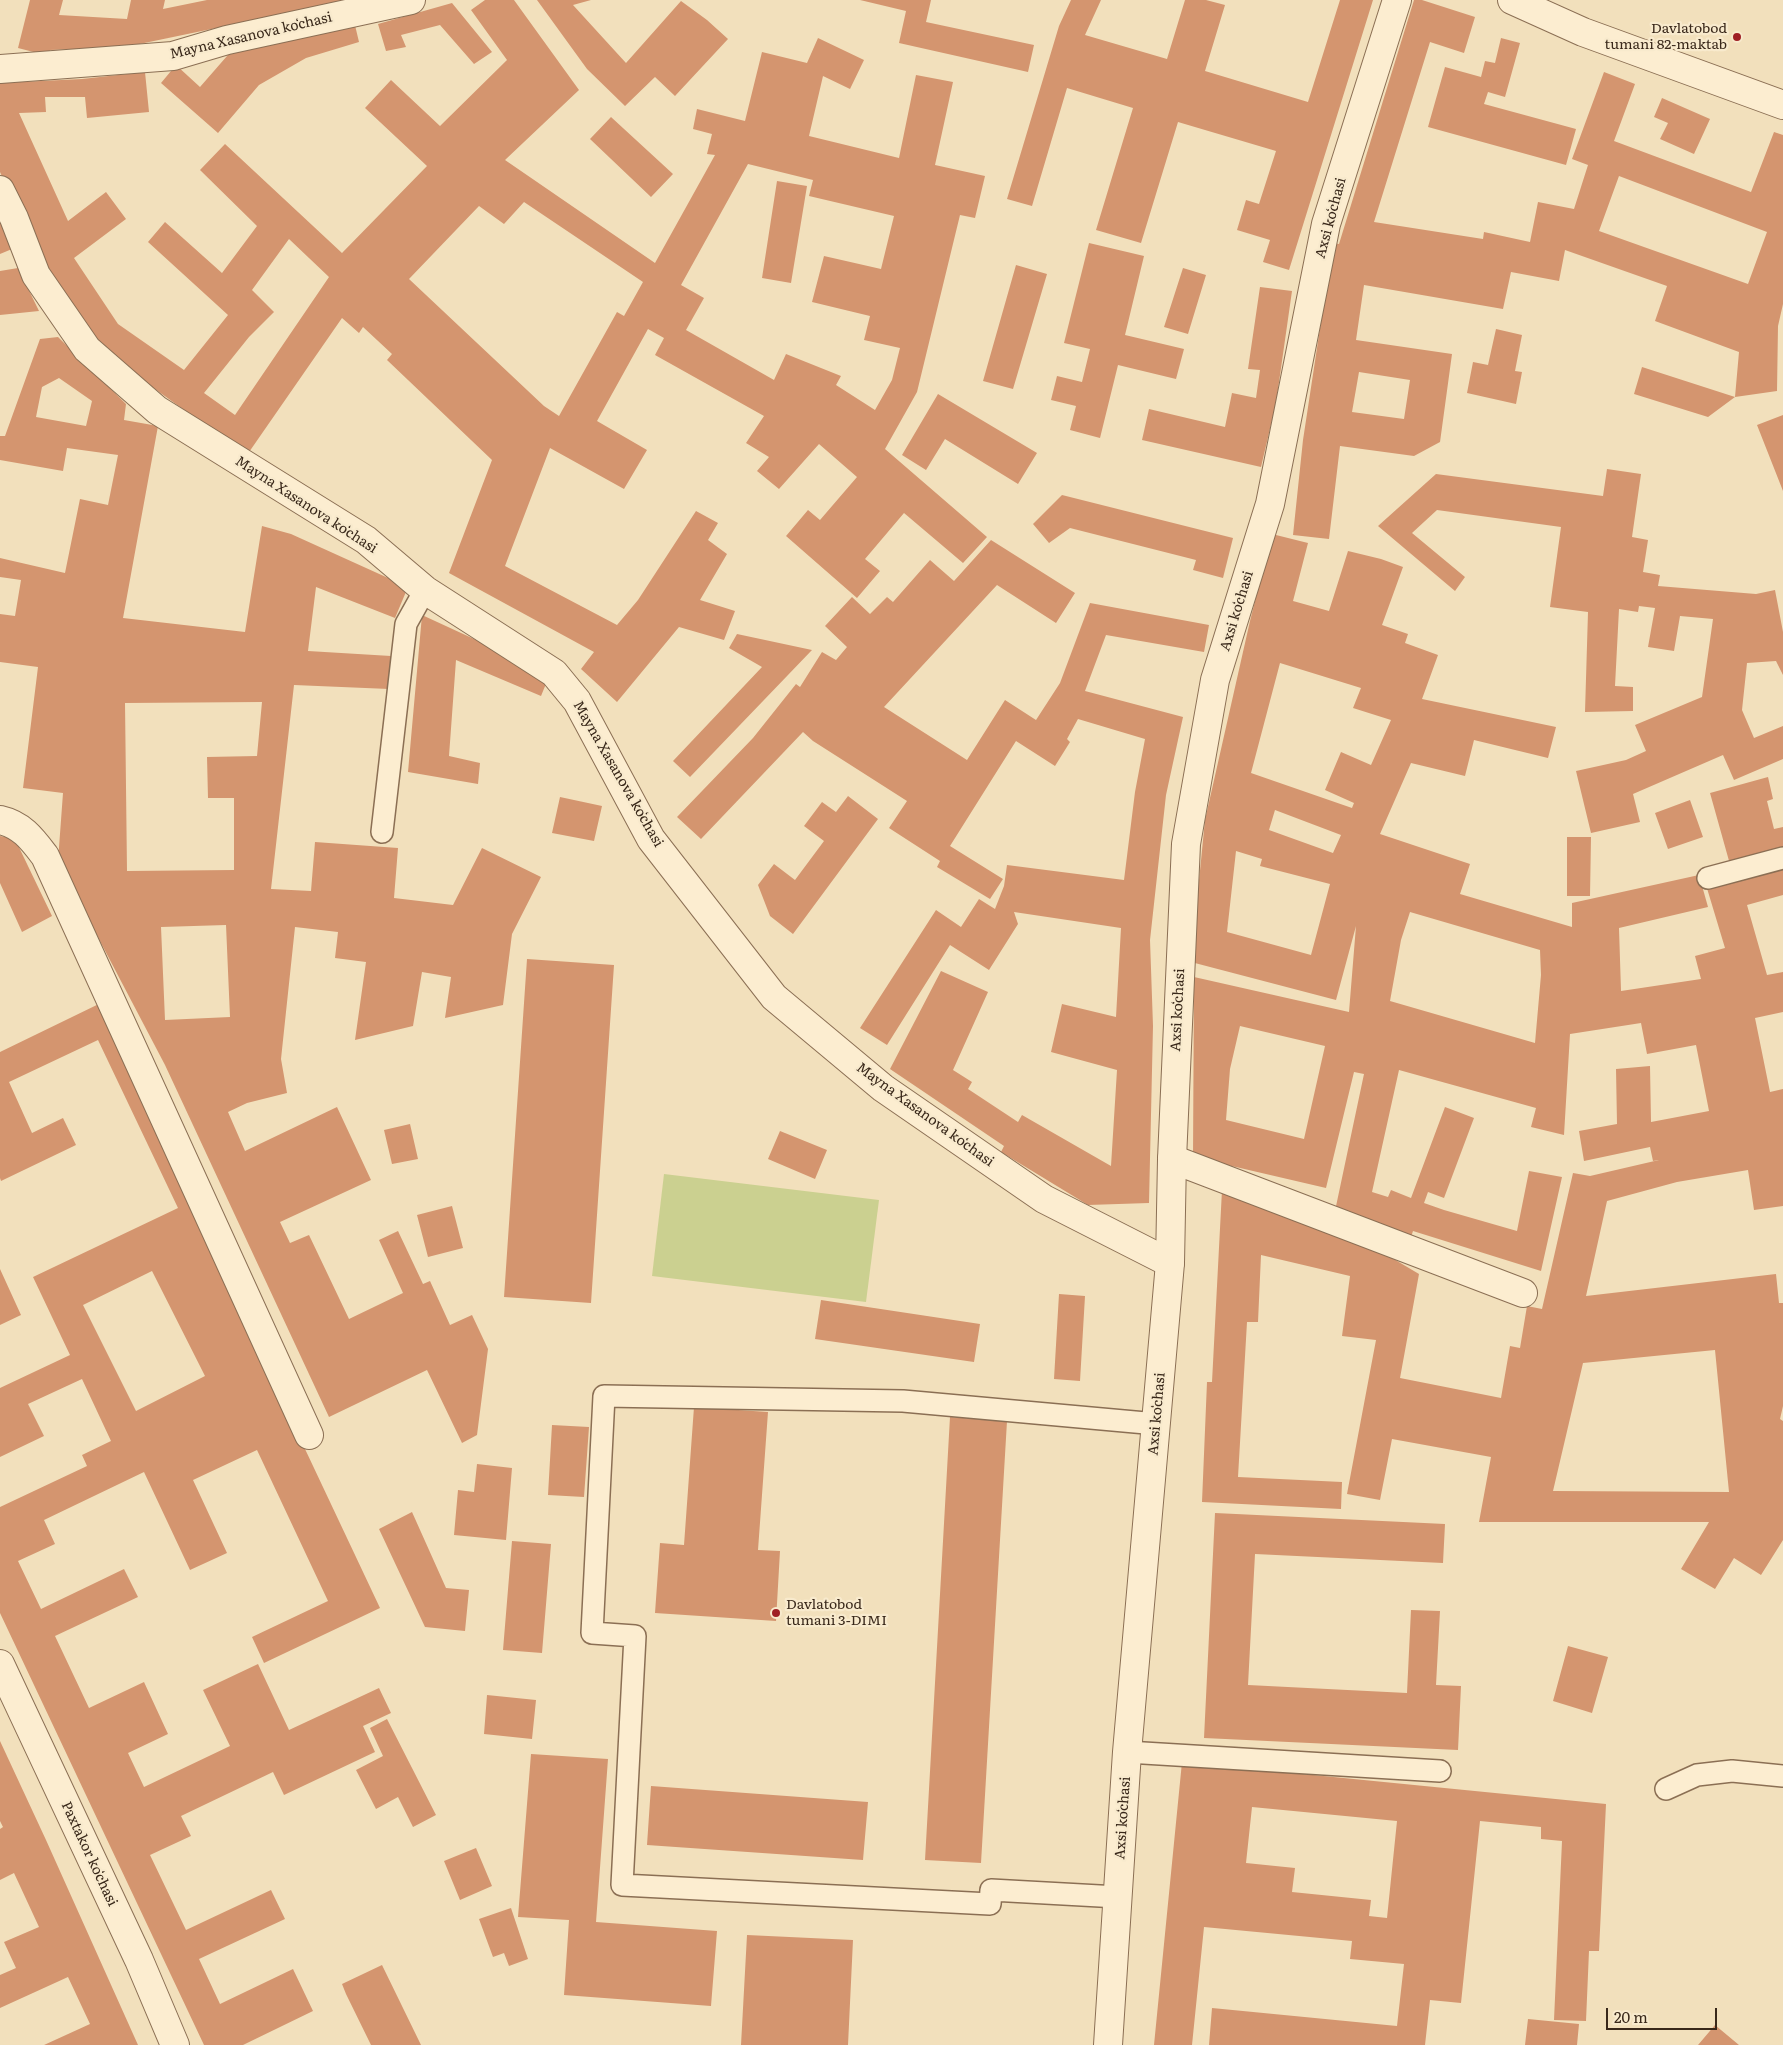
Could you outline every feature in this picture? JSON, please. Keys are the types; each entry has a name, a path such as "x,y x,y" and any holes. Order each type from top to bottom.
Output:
{"street":[{"name":"Mayna Xasanova koʻchasi","path":"0,68 174,56 227,40 410,0"},
{"name":"Axsi koʻchasi","path":"1108,2045 1127,1752 1170,1263 1172,1159 1186,844 1215,680 1270,504 1326,224 1397,0"},
{"path":"1512,0 1582,32 1783,105"},
{"name":"Mayna Xasanova koʻchasi","path":"0,190 14,218 36,275 87,349 156,410 366,540 425,590 554,673 577,701 651,839 774,997 883,1088 1044,1199 1170,1263"},
{"path":"0,820 9,822 29,834 45,856 309,1435"},
{"path":"1172,1159 1523,1293"},
{"name":"Paxtakor koʻchasi","path":"0,1664 139,1960 175,2045"}],"lane":[{"path":"382,832 406,624 425,590"},
{"path":"1708,878 1783,858"},
{"path":"1118,1897 991,1890 990,1904 622,1885 635,1636 592,1633 604,1396 903,1401 1157,1424"},
{"path":"1127,1752 1440,1771"},
{"path":"1666,1789 1698,1775 1732,1771 1783,1776"}],"green space":[{"path":"664,1174 879,1200 866,1302 652,1276"}],"building":[{"path":"30,0 63,0 59,15 127,19 131,0 165,0 163,9 207,0 351,0 125,47 50,50 49,56 18,48"},
{"path":"485,0 514,0 579,90 505,160 655,263 715,155 707,154 712,134 693,129 697,109 745,121 762,52 807,63 818,38 864,60 850,89 823,76 809,136 899,158 916,75 953,82 935,165 985,176 975,218 960,215 917,392 885,449 987,537 963,563 904,513 865,559 880,571 857,598 786,536 808,510 820,520 857,477 819,444 779,489 757,471 769,457 746,443 764,416 655,355 664,338 648,329 597,421 647,450 624,489 550,448 505,566 617,625 638,600 696,511 718,523 708,540 727,554 700,600 735,611 724,640 679,627 617,702 581,669 594,652 449,573 492,460 387,360 392,354 363,327 359,333 342,318 247,455 95,346 31,241 0,172 0,83 82,79 145,72 149,112 87,118 85,97 45,97 46,112 19,113 68,221 106,192 126,219 74,258 118,324 184,370 228,315 148,242 165,222 222,273 257,226 200,170 225,144 342,253 427,166 365,108 391,80 440,126 507,60 471,10","holes":["748,164 813,180 809,196 894,216 881,269 824,256 812,302 870,316 864,340 900,348 892,380 875,410 836,385 841,376 786,354 774,380 686,330 704,298 681,285","524,202 643,282 624,316 617,312 559,416 544,406 409,279 479,206 504,224","289,239 329,277 235,415 204,393 249,337 274,312 252,290"]},
{"path":"537,0 591,0 573,5 626,63 681,1 707,20 728,39 675,96 655,77 625,106 587,69"},
{"path":"860,0 931,0 926,22 1034,45 1028,72 899,43 906,11"},
{"path":"1071,0 1101,0 1085,35 1167,59 1185,0 1206,0 1225,5 1205,71 1308,102 1340,0 1373,0 1289,270 1263,262 1270,240 1237,230 1246,200 1259,204 1276,151 1178,122 1141,243 1096,230 1133,108 1067,88 1032,206 1007,199 1059,26"},
{"path":"1414,0 1422,0 1475,17 1464,53 1430,42 1374,222 1483,239 1484,232 1530,242 1538,202 1574,209 1588,165 1572,159 1604,72 1635,84 1614,141 1751,192 1774,132 1783,135 1783,304 1778,326 1777,391 1735,397 1739,352 1655,321 1667,286 1565,250 1559,281 1511,272 1503,309 1364,285 1356,340 1452,354 1440,442 1414,456 1340,446 1329,539 1293,535 1303,440 1333,243 1339,244","holes":["1619,176 1767,232 1748,284 1599,231","1359,372 1410,380 1404,419 1352,412"]},
{"path":"452,3 492,52 474,64 440,25 401,35 406,47 386,51 378,24"},
{"path":"354,21 359,42 306,58 259,85 218,133 161,83 176,65 200,87 234,48"},
{"path":"1501,38 1520,43 1505,97 1488,92 1484,104 1576,129 1566,165 1428,127 1445,67 1481,77 1485,61 1495,63"},
{"path":"1662,98 1710,119 1694,154 1660,139 1668,123 1654,117"},
{"path":"611,117 673,174 651,197 590,139"},
{"path":"777,181 807,186 791,283 762,278"},
{"path":"0,219 12,249 0,254"},
{"path":"1089,243 1144,256 1125,335 1184,349 1176,379 1118,365 1100,438 1070,430 1076,406 1051,400 1057,376 1082,382 1090,349 1064,343"},
{"path":"1016,265 1047,274 1013,389 983,381"},
{"path":"18,268 39,311 0,315 0,271"},
{"path":"1183,268 1206,275 1188,334 1164,327"},
{"path":"1260,287 1292,291 1276,403 1261,467 1142,440 1149,409 1225,427 1232,393 1256,398 1260,370 1248,369"},
{"path":"1496,329 1522,335 1515,371 1522,372 1516,404 1467,393 1473,362 1488,365"},
{"path":"58,337 126,404 124,420 158,426 123,618 245,632 262,526 291,534 408,587 395,618 316,587 308,651 391,656 389,689 294,685 271,889 311,891 315,842 398,848 394,898 453,905 482,848 541,877 512,934 503,1005 445,1018 451,977 422,972 413,1026 355,1040 366,962 335,958 338,932 295,927 281,1059 287,1093 247,1103 228,1112 245,1151 337,1107 371,1180 280,1222 290,1243 309,1235 349,1319 403,1293 379,1240 398,1231 423,1284 430,1281 450,1325 472,1315 488,1349 477,1435 462,1443 427,1370 329,1417 165,1065 58,861 63,793 23,788 38,667 0,662 0,614 15,616 21,580 0,577 0,558 65,573 80,499 108,505 118,455 67,448 63,471 0,460 0,436 5,436 40,339","holes":["59,378 92,401 86,426 36,417 42,387","262,702 257,756 207,757 208,798 234,798 234,870 127,871 125,703","226,925 230,1017 165,1020 161,927"]},
{"path":"1642,367 1735,397 1708,417 1634,394"},
{"path":"938,394 1037,453 1018,484 945,439 926,470 902,455"},
{"path":"1783,415 1783,491 1757,425"},
{"path":"1607,469 1641,474 1632,537 1648,540 1643,572 1660,575 1658,586 1756,594 1775,590 1783,632 1783,675 1776,661 1747,663 1742,710 1754,738 1783,726 1783,759 1734,780 1723,755 1633,794 1640,822 1591,833 1576,771 1626,760 1646,751 1635,725 1702,697 1713,619 1680,616 1674,651 1648,647 1655,608 1639,606 1638,612 1619,609 1615,686 1633,687 1633,711 1585,712 1588,612 1550,607 1561,527 1437,510 1412,533 1465,577 1455,591 1378,526 1436,474 1603,496"},
{"path":"1062,495 1233,538 1223,578 1193,570 1196,560 1070,528 1049,543 1033,524"},
{"path":"1272,534 1308,543 1293,601 1329,611 1348,551 1381,559 1403,567 1382,625 1408,634 1405,643 1438,655 1422,699 1556,727 1548,758 1474,740 1465,776 1411,763 1380,834 1470,864 1460,894 1572,927 1572,903 1699,875 1708,907 1619,928 1621,991 1701,979 1695,956 1725,948 1706,885 1783,862 1783,895 1747,905 1767,975 1783,972 1783,1012 1755,1018 1770,1092 1783,1089 1783,1206 1754,1210 1748,1170 1677,1182 1607,1201 1586,1296 1776,1274 1779,1303 1783,1303 1783,1406 1780,1419 1783,1421 1783,1540 1761,1575 1734,1558 1715,1589 1681,1569 1709,1522 1479,1522 1491,1457 1392,1439 1380,1500 1347,1494 1376,1340 1342,1336 1350,1276 1261,1255 1258,1322 1247,1322 1238,1477 1342,1482 1341,1509 1202,1502 1207,1382 1212,1382 1222,1190 1392,1258 1419,1274 1400,1378 1501,1398 1510,1346 1520,1348 1527,1306 1542,1309 1573,1173 1590,1176 1659,1160 1653,1161 1650,1147 1584,1161 1579,1131 1617,1124 1616,1069 1650,1066 1651,1122 1709,1111 1696,1045 1647,1054 1641,1023 1570,1034 1564,1135 1531,1127 1536,1108 1399,1070 1372,1192 1388,1197 1391,1190 1411,1198 1445,1107 1474,1118 1444,1198 1428,1192 1424,1203 1517,1231 1529,1171 1562,1177 1541,1271 1413,1231 1411,1237 1335,1211 1364,1074 1354,1072 1326,1188 1193,1157 1194,977 1349,1012 1356,926 1336,1000 1191,962 1205,820 1250,621","holes":["1280,663 1361,688 1353,708 1391,720 1371,765 1341,752 1325,790 1354,803 1352,808 1251,773","1275,810 1341,835 1333,853 1269,830","1236,851 1262,859 1260,866 1330,884 1311,955 1227,932","1410,912 1540,950 1541,975 1535,1043 1390,1001 1401,940","1240,1026 1325,1046 1304,1139 1226,1120 1230,1069","1715,1350 1729,1492 1553,1491 1583,1363"]},
{"path":"991,540 1075,593 1056,623 997,585 884,707 967,760 1005,700 1036,720 1060,683 1090,603 1209,625 1204,652 1106,635 1085,691 1183,717 1166,795 1150,940 1153,1026 1149,1203 1088,1205 1001,1152 1004,1146 890,1069 941,971 988,992 953,1070 972,1082 968,1089 1018,1122 1022,1115 1111,1166 1117,1070 1051,1052 1062,1004 1116,1017 1121,928 1014,912 1018,924 989,970 950,945 887,1045 860,1028 936,910 961,927 979,899 995,909 1004,886 1007,865 1124,880 1135,792 1145,739 1078,719 1067,739 1070,742 1055,766 1016,741 950,846 1003,879 990,899 937,867 940,861 889,828 907,801 813,741 803,732 701,839 677,817 753,738 796,684 800,687 822,652 836,660 847,647 825,626 852,597 870,614 887,597 893,602 930,560 954,581"},
{"path":"422,615 550,674 541,696 456,660 449,756 480,763 478,784 408,772"},
{"path":"737,634 812,650 690,777 673,761 762,667 729,648"},
{"path":"1768,777 1773,799 1767,801 1774,829 1783,827 1783,853 1731,868 1710,793"},
{"path":"848,796 878,819 793,934 770,916 758,885 774,864 795,880 824,841 804,826 822,802 836,812"},
{"path":"560,797 602,806 594,841 552,833"},
{"path":"1690,800 1703,837 1668,849 1655,813"},
{"path":"0,836 15,839 52,916 22,932 0,883"},
{"path":"1567,837 1591,837 1590,896 1567,896"},
{"path":"527,959 614,965 591,1303 504,1297"},
{"path":"105,1001 189,1203 380,1608 264,1663 252,1637 328,1601 257,1450 193,1480 227,1553 190,1570 144,1472 44,1520 55,1544 18,1561 41,1609 124,1569 138,1597 55,1636 89,1708 144,1682 168,1734 128,1753 144,1787 230,1746 203,1690 258,1664 289,1730 379,1688 391,1713 363,1726 375,1752 284,1795 273,1772 181,1816 191,1836 150,1855 186,1930 271,1890 285,1919 199,1959 220,2004 293,1969 313,2011 243,2045 204,2045 0,1613 0,1507 87,1466 82,1455 111,1441 82,1379 28,1404 44,1436 0,1457 0,1388 70,1355 33,1277 178,1208 98,1040 9,1082 32,1133 63,1118 76,1145 1,1181 0,1052","holes":["152,1271 205,1376 136,1411 83,1305"]},
{"path":"410,1124 418,1159 392,1164 384,1130"},
{"path":"780,1131 827,1150 815,1179 768,1159"},
{"path":"452,1206 463,1248 428,1257 417,1215"},
{"path":"0,1269 21,1315 0,1325"},
{"path":"1059,1294 1085,1296 1080,1381 1054,1379"},
{"path":"821,1300 980,1324 974,1362 815,1339"},
{"path":"694,1407 768,1412 758,1550 780,1551 776,1621 655,1613 660,1543 684,1545"},
{"path":"950,1417 1007,1421 981,1863 925,1860"},
{"path":"552,1425 589,1427 584,1497 548,1495"},
{"path":"477,1464 512,1468 506,1540 454,1535 458,1490 474,1492"},
{"path":"412,1512 446,1588 469,1590 465,1631 425,1627 379,1529"},
{"path":"1215,1513 1445,1524 1443,1563 1255,1554 1248,1685 1407,1693 1411,1610 1440,1611 1436,1685 1461,1686 1458,1750 1204,1738"},
{"path":"512,1541 551,1544 542,1653 503,1650"},
{"path":"1568,1646 1608,1657 1592,1713 1553,1701"},
{"path":"487,1695 536,1700 532,1739 484,1734"},
{"path":"387,1719 436,1815 413,1827 398,1797 376,1809 356,1770 383,1756 370,1728"},
{"path":"0,1741 138,2045 44,2045 90,2024 68,1977 0,2008 0,1975 16,1968 4,1942 39,1927 14,1873 0,1880 0,1829 3,1827 0,1821"},
{"path":"531,1754 608,1759 596,1922 717,1931 711,2006 564,1995 569,1920 518,1917"},
{"path":"1182,1762 1606,1804 1599,1951 1589,1951 1586,2021 1554,2020 1562,1841 1541,1839 1541,1827 1480,1821 1461,2003 1430,2000 1425,2045 1209,2045 1212,2008 1397,2026 1404,1964 1350,1959 1352,1941 1204,1927 1192,2045 1154,2045","holes":["1252,1807 1397,1821 1387,1918 1369,1916 1371,1900 1292,1892 1295,1868 1246,1863"]},
{"path":"651,1786 868,1802 863,1860 647,1845"},
{"path":"476,1848 492,1886 460,1900 444,1861"},
{"path":"511,1908 528,1959 509,1966 504,1953 493,1957 479,1919"},
{"path":"747,1935 853,1940 848,2045 741,2045"},
{"path":"382,1965 421,2045 371,2045 346,1994 342,1984"},
{"path":"1528,2019 1579,2024 1577,2045 1525,2045"},
{"path":"1715,2025 1739,2045 1698,2045"}],"place":[{"name":"Davlatobod tumani 82-maktab","path":"1737,37"},
{"name":"Davlatobod tumani 3-DIMI","path":"776,1613"}]}
